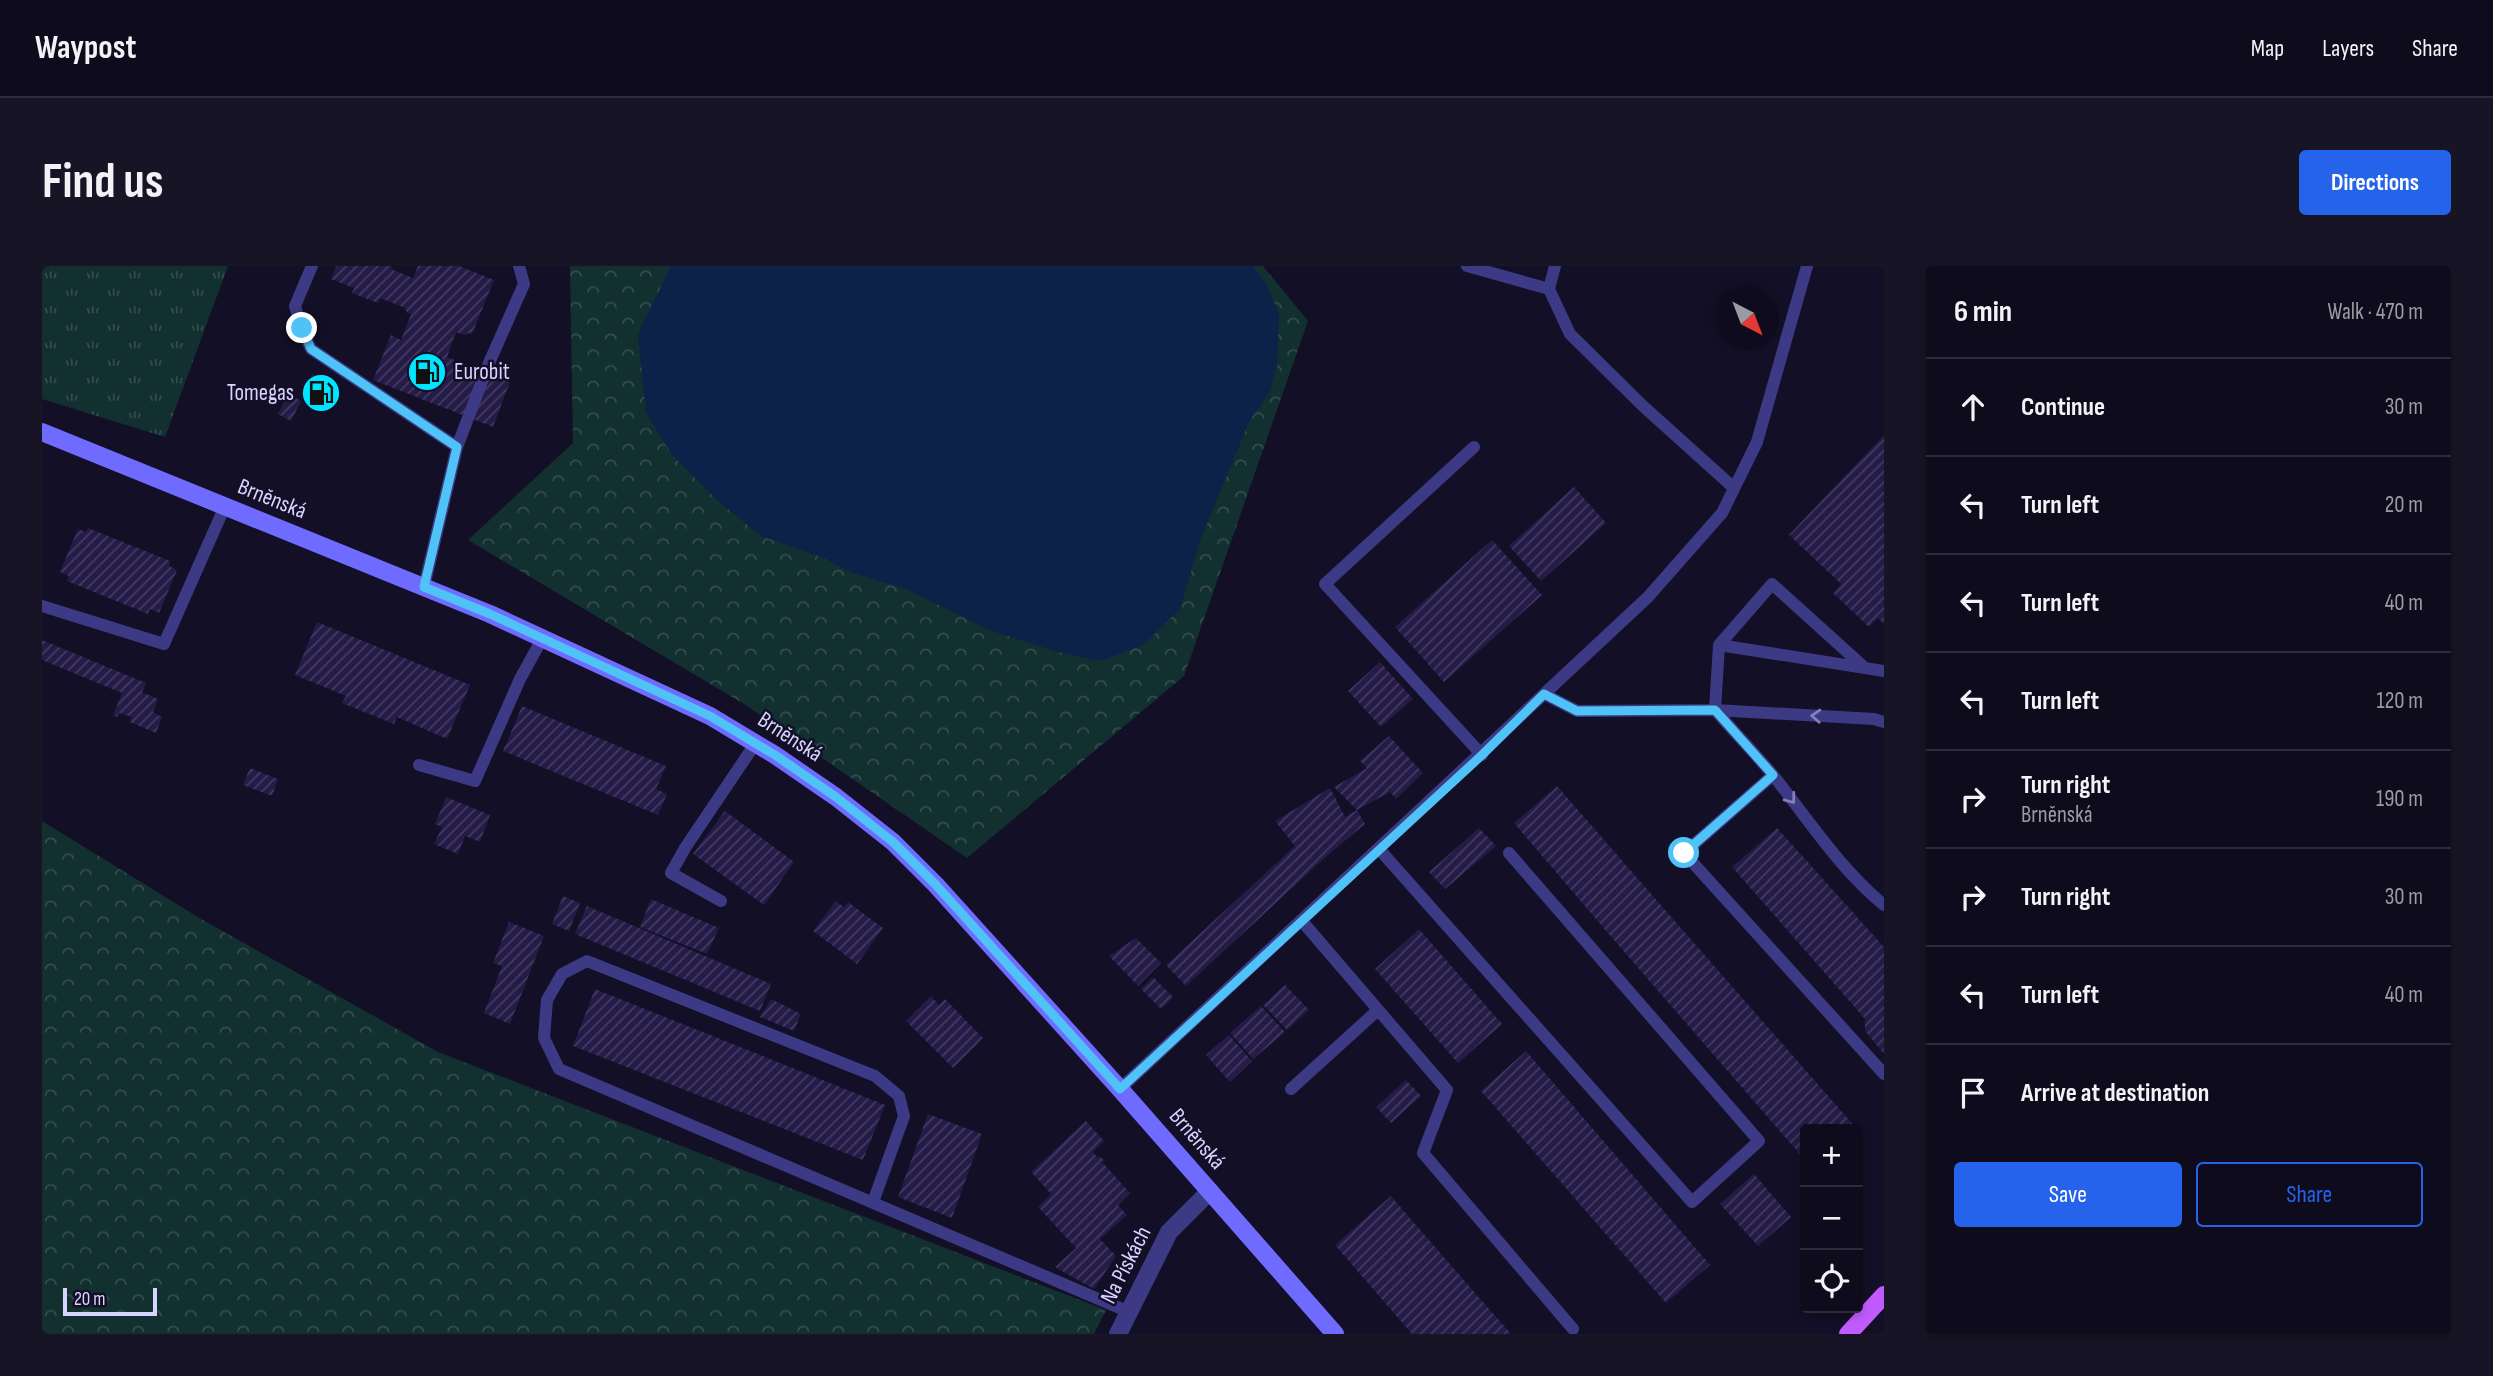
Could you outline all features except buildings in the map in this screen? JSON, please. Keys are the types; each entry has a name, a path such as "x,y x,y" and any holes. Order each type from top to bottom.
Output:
{"main road":[{"name":"Brněnská","path":"42,432 424,587 710,716 836,797 893,842 979,932 1335,1334"},
{"path":"1848,1334 1884,1295"}],"street":[{"name":"Na Pískách","path":"1118,1334 1169,1232 1210,1191"}],"lane":[{"path":"313,266 295,306 311,349 457,447"},
{"path":"424,587 457,447 489,362 524,284 519,266"},
{"path":"1467,266 1549,289"},
{"path":"1555,266 1549,289 1570,334 1643,406 1734,488"},
{"path":"1120,1089 1482,755 1648,597 1722,513 1757,442 1807,266"},
{"path":"1474,447 1325,584 1482,755"},
{"path":"42,606 164,644 225,506"},
{"path":"1866,668 1772,584 1719,645 1715,710 1773,775 1826,845 1866,891 1884,905"},
{"path":"419,765 475,781 520,678 542,639"},
{"path":"1719,645 1884,671"},
{"path":"1544,694 1577,711 1715,710 1874,719 1884,722"},
{"path":"721,901 671,873 755,744"},
{"path":"1773,775 1684,853 1884,1074"},
{"path":"1379,849 1692,1202 1759,1141 1510,852"},
{"path":"1301,920 1447,1090 1423,1153 1573,1329"},
{"path":"873,1202 904,1116 899,1096 875,1076 587,961 562,974 547,1000 544,1038 559,1069 1129,1311"},
{"path":"1291,1089 1378,1010"}],"green space":[{"path":"42,266 228,266 165,437 42,399"},
{"path":"570,266 1263,266 1308,321 1184,676 967,858 744,704 468,540 573,443"},
{"path":"42,821 201,919 438,1052 1106,1310 1094,1334 42,1334"}],"water":[{"path":"671,266 1253,266 1266,284 1279,314 1277,366 1270,391 1249,422 1200,540 1180,609 1143,645 1100,661 1059,652 992,631 906,589 850,572 821,557 761,536 718,501 672,455 646,412 638,334"}],"place":[{"name":"Eurobit","path":"427,372"},
{"name":"Tomegas","path":"321,393"}],"route":[{"path":"302,328 311,349 457,447 424,587 490,614 710,716 775,755 836,797 893,842 936,885 1120,1089 1482,755 1544,694 1577,711 1715,710 1773,775 1684,853"}]}
